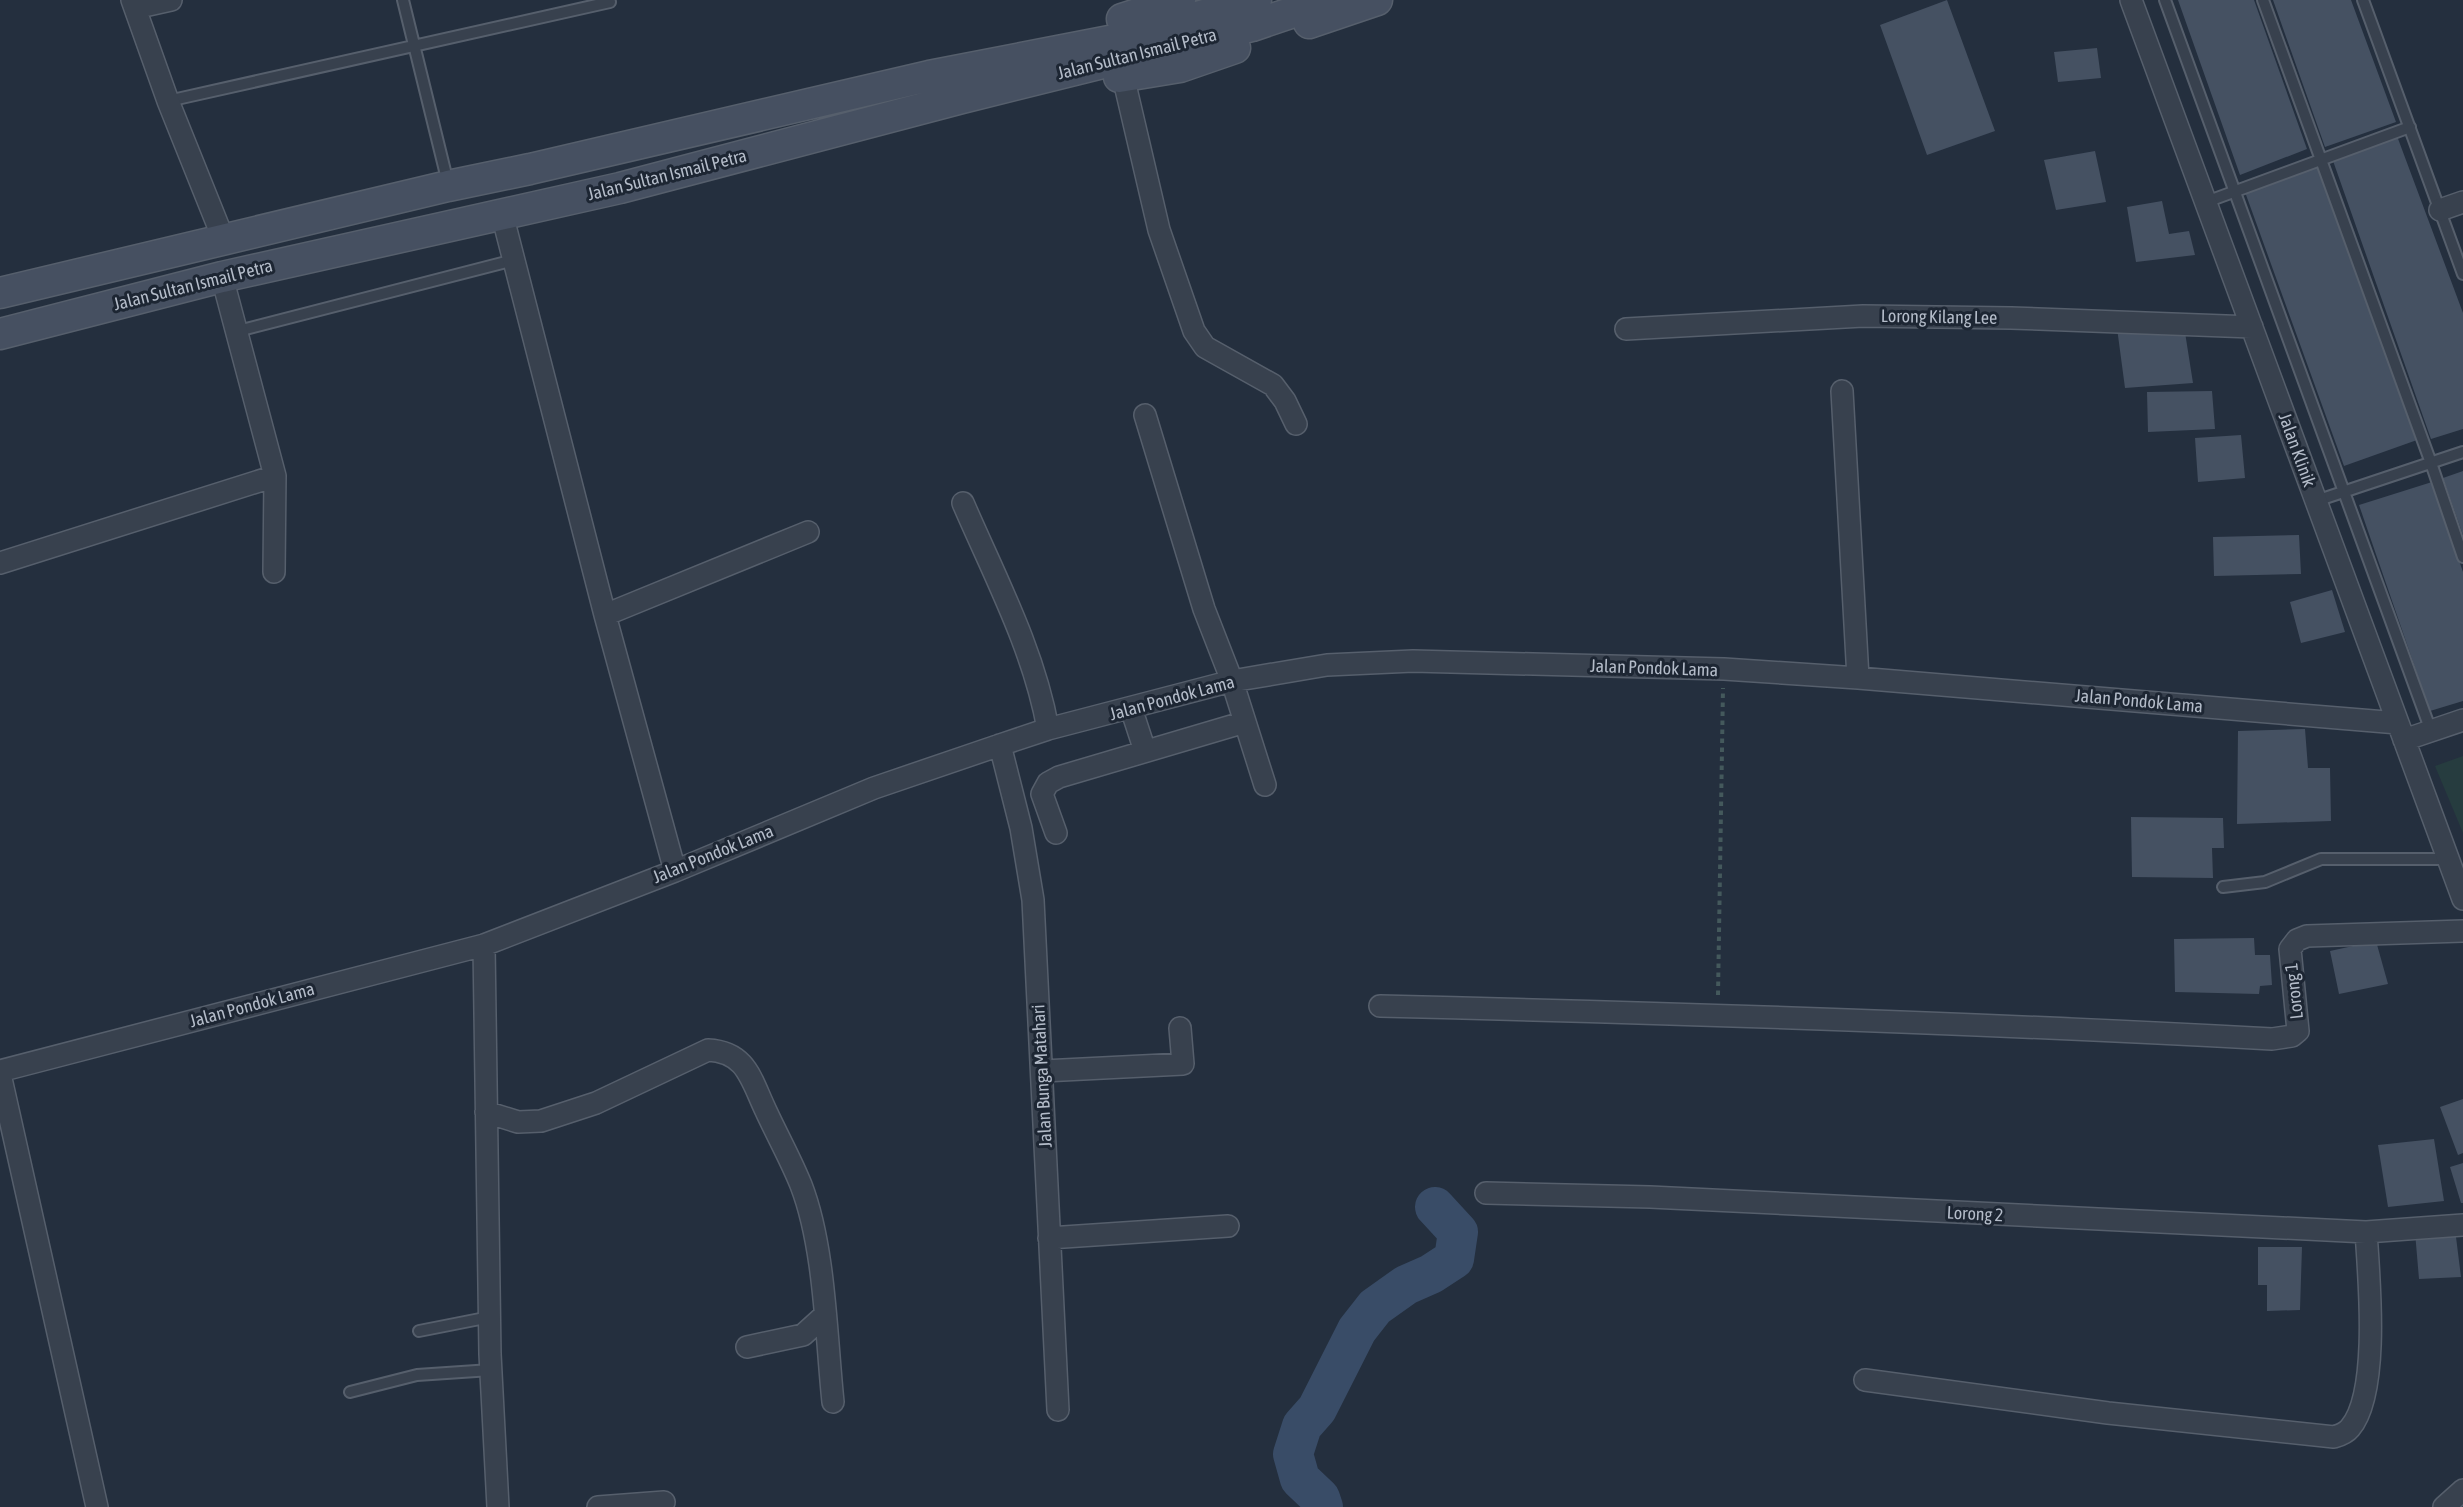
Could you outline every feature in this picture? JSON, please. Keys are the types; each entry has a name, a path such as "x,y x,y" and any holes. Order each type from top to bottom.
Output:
{"main road":[{"path":"929,76 1180,0"},
{"name":"Jalan Sultan Ismail Petra","path":"0,293 223,238 929,76 1125,38 1251,10 1329,0"},
{"path":"962,98 1180,66 1377,0"},
{"name":"Jalan Sultan Ismail Petra","path":"0,334 222,277 620,188 962,98 1251,10"}],"street":[{"path":"171,0 133,4 168,101 223,238"},
{"name":"Jalan Klinik","path":"2131,0 2463,899"},
{"path":"1123,76 1159,230 1194,331 1205,347 1273,385 1285,401 1296,424"},
{"path":"2440,210 2463,202"},
{"path":"502,214 605,615 675,871"},
{"path":"222,277 275,476 274,572"},
{"name":"Lorong Kilang Lee","path":"1626,329 1863,316 2022,318 2252,327"},
{"path":"1842,391 1858,678"},
{"path":"1145,415 1210,628 1232,681 1265,785"},
{"path":"0,563 275,476"},
{"path":"963,503 1031,662 1042,695 1048,729"},
{"path":"605,615 808,532"},
{"name":"Jalan Pondok Lama","path":"0,1072 484,945 675,871 874,788 1048,729 1232,681 1328,665 1413,661 1724,669 1858,678 2401,732"},
{"path":"1131,708 1145,752"},
{"path":"2401,732 2432,731 2463,720"},
{"path":"1056,833 1042,794 1048,783 1059,777 1245,722"},
{"name":"Jalan Bunga Matahari","path":"1000,745 1021,828 1033,900 1058,1410"},
{"name":"Lorong 1","path":"1718,1014 2272,1039 2292,1036 2298,1031 2290,949 2296,940 2307,936 2463,931"},
{"path":"484,945 491,1370 498,1507"},
{"path":"1380,1006 1718,1014"},
{"path":"1043,1071 1183,1064 1180,1028"},
{"path":"486,1112 518,1122 541,1121 596,1103 708,1050 721,1051 743,1062 801,1186 814,1237 833,1402"},
{"path":"0,1072 97,1507"},
{"name":"Lorong 2","path":"1486,1193 1650,1197 2366,1232 2463,1225"},
{"path":"1048,1238 1228,1226"},
{"path":"1865,1380 2108,1413 2334,1437 2344,1434 2351,1427 2364,1400 2372,1321 2366,1232"},
{"path":"747,1347 803,1335 824,1316"},
{"path":"2444,1507 2463,1490"},
{"path":"598,1507 664,1502"}],"lane":[{"path":"403,0 448,186"},
{"path":"2165,0 2432,731"},
{"path":"2263,0 2463,557"},
{"path":"2363,0 2463,274"},
{"path":"168,101 610,2"},
{"path":"2206,201 2410,127"},
{"path":"238,331 514,260"},
{"path":"2316,501 2463,452"},
{"path":"2223,887 2265,882 2321,860 2448,859"},
{"path":"419,1331 490,1317"},
{"path":"350,1392 417,1375 491,1370"}],"path":[{"path":"1718,1014 1724,669"}],"green space":[{"path":"2463,756 2463,833 2435,766"}],"building":[{"path":"1947,0 1995,131 1927,155 1880,25"},
{"path":"2178,0 2254,0 2307,149 2240,175"},
{"path":"2273,0 2351,0 2396,122 2325,147"},
{"path":"2097,48 2101,78 2058,82 2054,52"},
{"path":"2397,136 2463,313 2463,429 2431,439 2332,158"},
{"path":"2095,151 2106,202 2056,210 2044,160"},
{"path":"2317,165 2417,440 2344,466 2245,192"},
{"path":"2162,201 2169,234 2189,231 2195,255 2136,262 2127,207"},
{"path":"2184,326 2193,383 2125,388 2117,328"},
{"path":"2212,391 2215,429 2148,432 2147,392"},
{"path":"2241,435 2245,478 2198,482 2195,438"},
{"path":"2463,471 2463,535 2443,478"},
{"path":"2432,482 2463,572 2463,701 2430,711 2359,505"},
{"path":"2299,535 2301,574 2214,576 2213,537"},
{"path":"2332,590 2345,632 2301,643 2290,602"},
{"path":"2305,729 2308,768 2330,768 2331,821 2237,824 2238,731"},
{"path":"2131,817 2223,818 2224,848 2212,848 2213,878 2132,877"},
{"path":"2254,938 2255,955 2270,955 2272,985 2260,986 2259,994 2175,992 2174,939"},
{"path":"2376,941 2388,984 2339,994 2330,951"},
{"path":"2463,1099 2463,1153 2458,1155 2440,1107"},
{"path":"2434,1139 2444,1201 2388,1207 2378,1145"},
{"path":"2463,1163 2463,1203 2461,1203 2450,1167"},
{"path":"2455,1229 2461,1277 2419,1279 2415,1232"},
{"path":"2258,1247 2302,1247 2300,1310 2267,1311 2267,1285 2258,1285"}],"waterway":[{"path":"1323,1507 1320,1498 1300,1479 1293,1454 1302,1426 1317,1409 1357,1330 1375,1307 1406,1285 1431,1274 1454,1259 1458,1232 1435,1207"}]}
